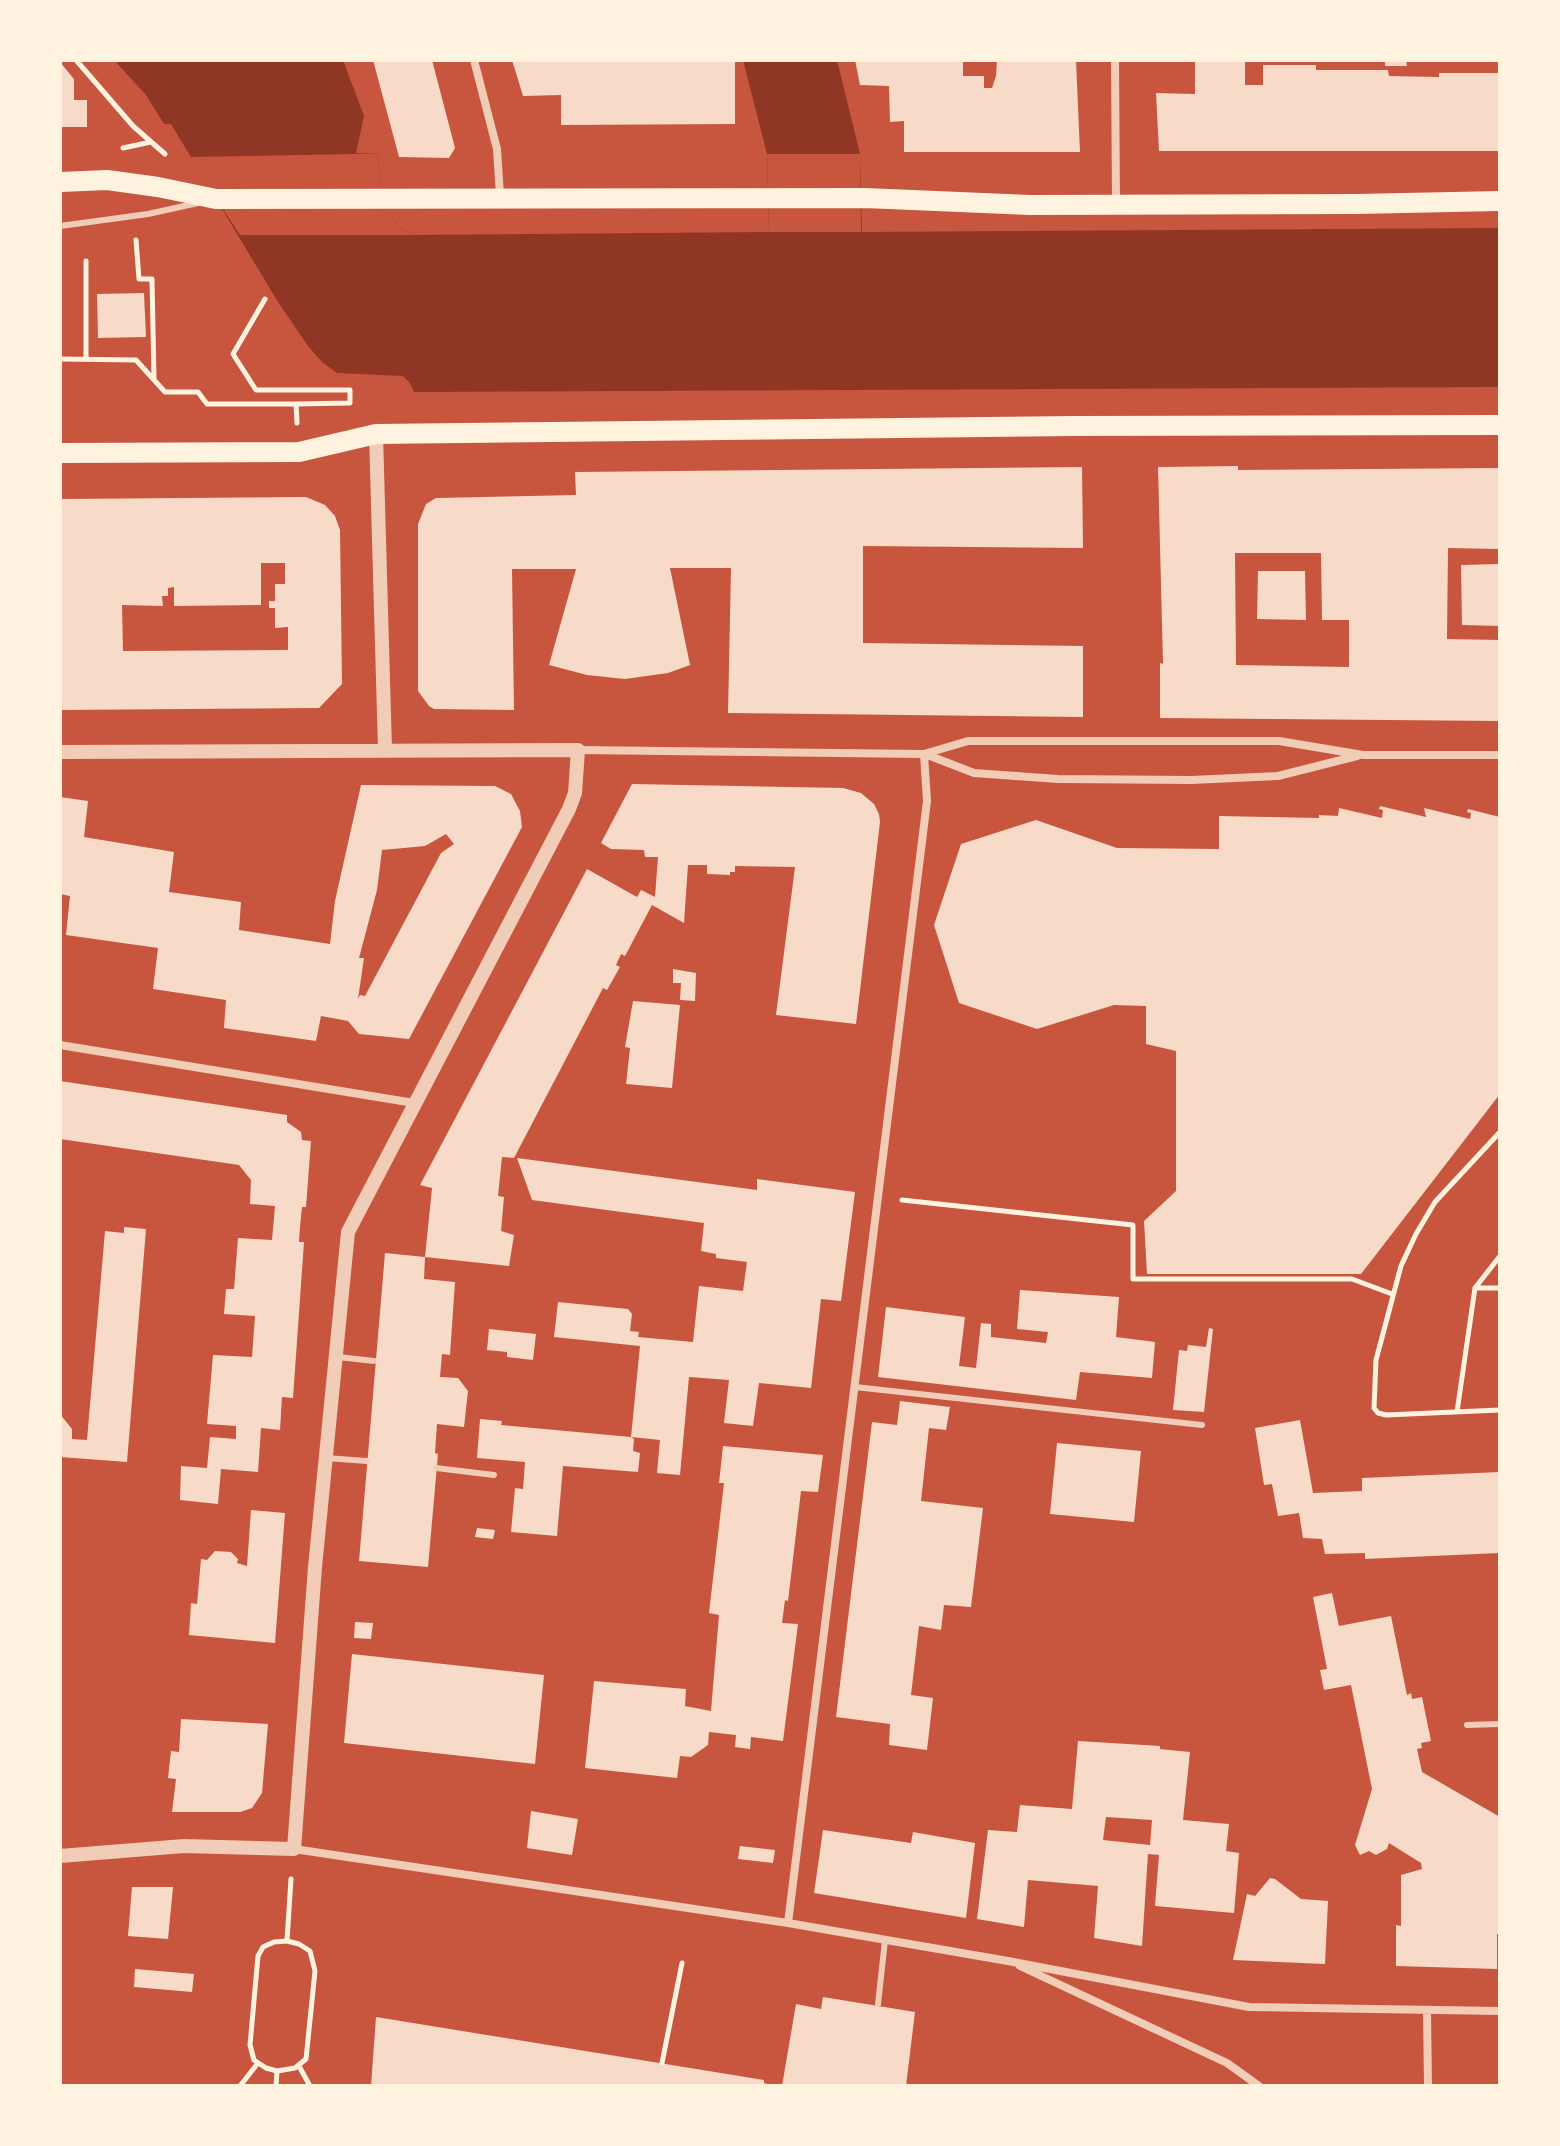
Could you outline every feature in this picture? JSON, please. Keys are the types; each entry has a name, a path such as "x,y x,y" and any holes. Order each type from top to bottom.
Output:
{"main road":[{"path":"60,182 107,180 216,199 865,198 1030,205 1340,205 1500,201"},
{"path":"60,453 299,452 376,434 1500,425"}],"street":[{"path":"474,60 497,149 501,200"},
{"path":"1115,60 1116,205"},
{"path":"376,434 385,750"},
{"path":"60,752 578,750 924,754 968,741 1124,740 1279,741 1363,755 1500,755"},
{"path":"294,1849 315,1567 348,1232 569,809 575,793 578,750"},
{"path":"924,754 974,773 1058,779 1162,780 1278,776 1363,755"},
{"path":"788,1923 927,801 924,754"},
{"path":"60,1045 414,1103"},
{"path":"60,1856 184,1846 294,1849 788,1923 1249,2007 1500,2011"},
{"path":"1008,1961 1227,2063 1259,2086"},
{"path":"1427,2012 1428,2086"}],"lane":[{"path":"60,226 148,214 216,199"},
{"path":"335,1357 374,1361"},
{"path":"855,1387 1202,1425"},
{"path":"326,1458 367,1461"},
{"path":"436,1468 494,1475"},
{"path":"1467,1725 1500,1724"},
{"path":"878,2004 885,1940"}],"path":[{"path":"76,60 133,126"},
{"path":"107,180 108,151 151,142"},
{"path":"106,219 107,237 136,232 139,279 152,279 154,378"},
{"path":"86,261 86,359"},
{"path":"60,359 136,360 165,392 198,392 207,404 350,403 350,390 256,390 233,354 265,299"},
{"path":"296,404 299,452"},
{"path":"1500,1132 1435,1202 1416,1234 1392,1294 1376,1360 1374,1408 1386,1415 1500,1410"},
{"path":"877,1198 1133,1225 1133,1279 1352,1279 1392,1294"},
{"path":"1457,1412 1475,1288 1500,1256"},
{"path":"1475,1288 1500,1288"},
{"path":"287,1941 294,1849"},
{"path":"274,1942 299,1944 310,1951 315,1971 306,2059 289,2070 277,2071 258,2063 251,2055 250,2045 255,1966 263,1947 274,1942"},
{"path":"662,2063 682,1963"},
{"path":"240,2086 258,2063"},
{"path":"299,2066 310,2086"},
{"path":"276,2086 277,2071"}],"shaded area":[{"path":"114,60 343,60 364,116 356,153 377,154 384,204 400,228 413,235 769,232 767,154 743,60 837,60 860,154 862,232 1500,228 1500,387 414,392 403,376 337,373 322,362 278,302 171,124 164,124 146,95"}],"pier":[{"path":"377,154 384,204 400,228 413,235 240,235 189,157"},
{"path":"767,154 860,154 861,232 769,232"}],"building":[{"path":"373,60 432,60 455,148 449,158 399,157"},
{"path":"512,60 735,60 735,124 561,125 561,95 523,96"},
{"path":"855,60 963,60 963,76 984,76 984,88 992,88 997,60 1076,60 1080,152 904,152 904,121 890,122 889,86 860,85"},
{"path":"1195,60 1245,60 1245,85 1263,85 1263,65 1316,65 1316,70 1388,70 1389,76 1500,73 1500,151 1159,151 1156,93 1195,94"},
{"path":"1385,60 1406,60 1407,66 1385,66"},
{"path":"60,62 74,79 74,100 87,100 87,127 60,127"},
{"path":"144,293 146,337 98,338 97,294"},
{"path":"1238,466 1238,470 1500,468 1500,549 1448,548 1447,639 1500,640 1500,721 1160,718 1160,663 1163,664 1158,467","holes":["1235,553 1321,553 1322,620 1349,620 1349,667 1236,665"]},
{"path":"1082,467 1083,548 863,546 863,643 1083,646 1083,717 728,713 731,568 670,568 690,665 668,673 625,679 587,675 549,665 576,569 512,569 514,710 434,709 418,691 418,524 426,504 436,498 576,495 575,472"},
{"path":"306,497 325,505 335,516 340,530 342,684 319,708 60,710 60,499","holes":["261,563 285,563 285,584 275,584 275,601 269,601 269,608 275,608 275,628 288,627 288,650 123,651 122,605 163,606 162,596 168,596 168,588 174,587 174,606 261,605"]},
{"path":"1500,564 1500,626 1462,625 1461,565"},
{"path":"1258,571 1305,571 1306,620 1257,619"},
{"path":"632,784 843,788 861,793 874,804 880,822 856,1024 776,1015 795,867 735,866 735,872 730,872 730,875 707,874 707,865 688,865 684,923 652,905 625,956 621,954 616,965 620,967 607,990 603,988 514,1158 502,1157 498,1196 504,1197 501,1231 514,1235 509,1266 425,1257 432,1188 420,1185 587,869 637,897 641,890 655,897 658,857 645,857 644,850 611,849 601,843"},
{"path":"361,785 495,786 511,794 520,811 522,827 409,1039 359,1034 348,1021 321,1016 316,1041 224,1028 226,1000 153,989 158,948 66,935 70,896 60,894 60,797 88,801 84,837 174,852 169,892 241,902 239,930 330,944 335,901","holes":["446,834 454,844 441,853 365,996 360,995 358,999 364,958 359,958 377,890 382,850 425,846"]},
{"path":"1380,806 1426,817 1424,808 1470,819 1468,809 1500,817 1500,1094 1361,1274 1147,1274 1144,1221 1176,1191 1176,1051 1146,1044 1146,1006 1114,1005 1037,1029 959,1003 934,925 961,844 1036,820 1117,848 1219,849 1219,816 1319,818 1319,815 1338,816 1339,808 1382,818"},
{"path":"673,969 696,973 695,1001 680,1000 681,983 673,983"},
{"path":"633,1001 680,1005 672,1088 626,1084 630,1048 625,1047"},
{"path":"60,1081 287,1115 287,1122 301,1132 302,1140 311,1141 306,1207 302,1207 300,1227 299,1242 304,1242 293,1398 282,1397 280,1430 261,1428 258,1472 221,1469 218,1504 180,1500 181,1466 207,1468 210,1437 236,1439 236,1426 207,1424 213,1355 252,1357 255,1316 224,1314 226,1289 234,1289 238,1238 272,1240 275,1206 250,1204 251,1180 239,1165 60,1139"},
{"path":"517,1158 757,1190 757,1179 855,1192 841,1301 821,1299 811,1388 759,1383 753,1426 724,1423 729,1380 689,1377 680,1475 657,1473 660,1440 631,1437 640,1346 554,1337 558,1302 628,1309 632,1314 630,1331 639,1332 638,1337 693,1342 699,1286 743,1291 747,1262 716,1258 716,1254 701,1251 704,1223 532,1200"},
{"path":"124,1227 146,1229 127,1462 60,1457 60,1414 72,1429 72,1439 87,1440 105,1231 124,1233"},
{"path":"385,1253 425,1257 424,1279 455,1282 450,1355 442,1354 440,1377 458,1378 468,1391 464,1427 437,1424 435,1453 438,1454 428,1567 359,1561"},
{"path":"1020,1290 1119,1297 1116,1337 1155,1342 1152,1378 1080,1372 1076,1400 878,1377 886,1307 965,1317 959,1366 976,1368 981,1323 991,1324 991,1337 1046,1343 1048,1332 1017,1329"},
{"path":"1209,1328 1213,1329 1204,1412 1173,1410 1179,1350 1187,1351 1188,1345 1206,1347"},
{"path":"489,1329 536,1334 533,1360 507,1357 507,1352 487,1350"},
{"path":"900,1401 950,1407 946,1430 929,1428 921,1501 983,1508 971,1607 944,1605 941,1630 919,1626 911,1695 933,1698 927,1750 889,1745 890,1724 836,1717 872,1422 897,1425"},
{"path":"480,1419 502,1421 501,1425 631,1437 634,1439 633,1451 640,1453 638,1472 563,1466 557,1536 511,1532 515,1488 523,1489 525,1462 477,1458"},
{"path":"1300,1420 1313,1493 1362,1491 1362,1478 1500,1472 1500,1553 1365,1559 1365,1553 1325,1554 1322,1539 1303,1538 1299,1513 1278,1516 1272,1484 1264,1485 1255,1428"},
{"path":"1057,1443 1141,1451 1134,1522 1050,1514"},
{"path":"723,1446 823,1455 818,1492 801,1491 788,1601 785,1600 782,1623 798,1624 783,1741 751,1737 750,1749 735,1747 736,1735 709,1732 708,1745 691,1757 680,1756 677,1778 585,1768 594,1681 686,1689 685,1706 711,1711 719,1615 709,1613 724,1483 719,1483"},
{"path":"251,1510 285,1513 275,1643 189,1635 191,1603 197,1604 201,1559 207,1560 215,1551 231,1552 238,1559 237,1563 247,1566"},
{"path":"477,1528 495,1530 493,1539 475,1537"},
{"path":"1332,1593 1339,1626 1391,1616 1407,1695 1411,1693 1412,1699 1422,1697 1431,1741 1421,1743 1422,1748 1417,1749 1422,1772 1500,1817 1497,1969 1396,1966 1396,1925 1401,1926 1401,1875 1422,1869 1421,1863 1389,1843 1387,1849 1376,1855 1369,1851 1360,1855 1355,1845 1372,1789 1351,1685 1324,1690 1320,1670 1327,1669 1313,1597"},
{"path":"355,1622 373,1623 371,1639 354,1638"},
{"path":"352,1654 544,1675 535,1764 344,1743"},
{"path":"181,1719 268,1724 262,1793 252,1808 240,1812 172,1812 176,1779 168,1778 171,1751 179,1752"},
{"path":"1078,1741 1160,1746 1160,1749 1190,1752 1183,1820 1229,1824 1226,1851 1239,1853 1234,1913 1155,1906 1159,1855 1148,1854 1142,1946 1094,1938 1098,1886 1028,1880 1024,1927 977,1919 988,1830 1017,1832 1020,1805 1072,1809","holes":["1106,1817 1152,1820 1150,1845 1103,1840"]},
{"path":"531,1811 578,1819 572,1855 527,1848"},
{"path":"823,1830 911,1843 913,1832 975,1843 966,1918 814,1893"},
{"path":"740,1846 775,1850 773,1863 738,1859"},
{"path":"1270,1878 1301,1899 1328,1901 1325,1964 1233,1960 1247,1894 1255,1896"},
{"path":"132,1887 173,1887 168,1939 128,1936"},
{"path":"135,1969 194,1974 192,1992 134,1987"},
{"path":"823,1997 915,2012 906,2086 782,2086 796,2004 821,2009"},
{"path":"376,2017 764,2080 764,2083 775,2086 371,2086"}]}
